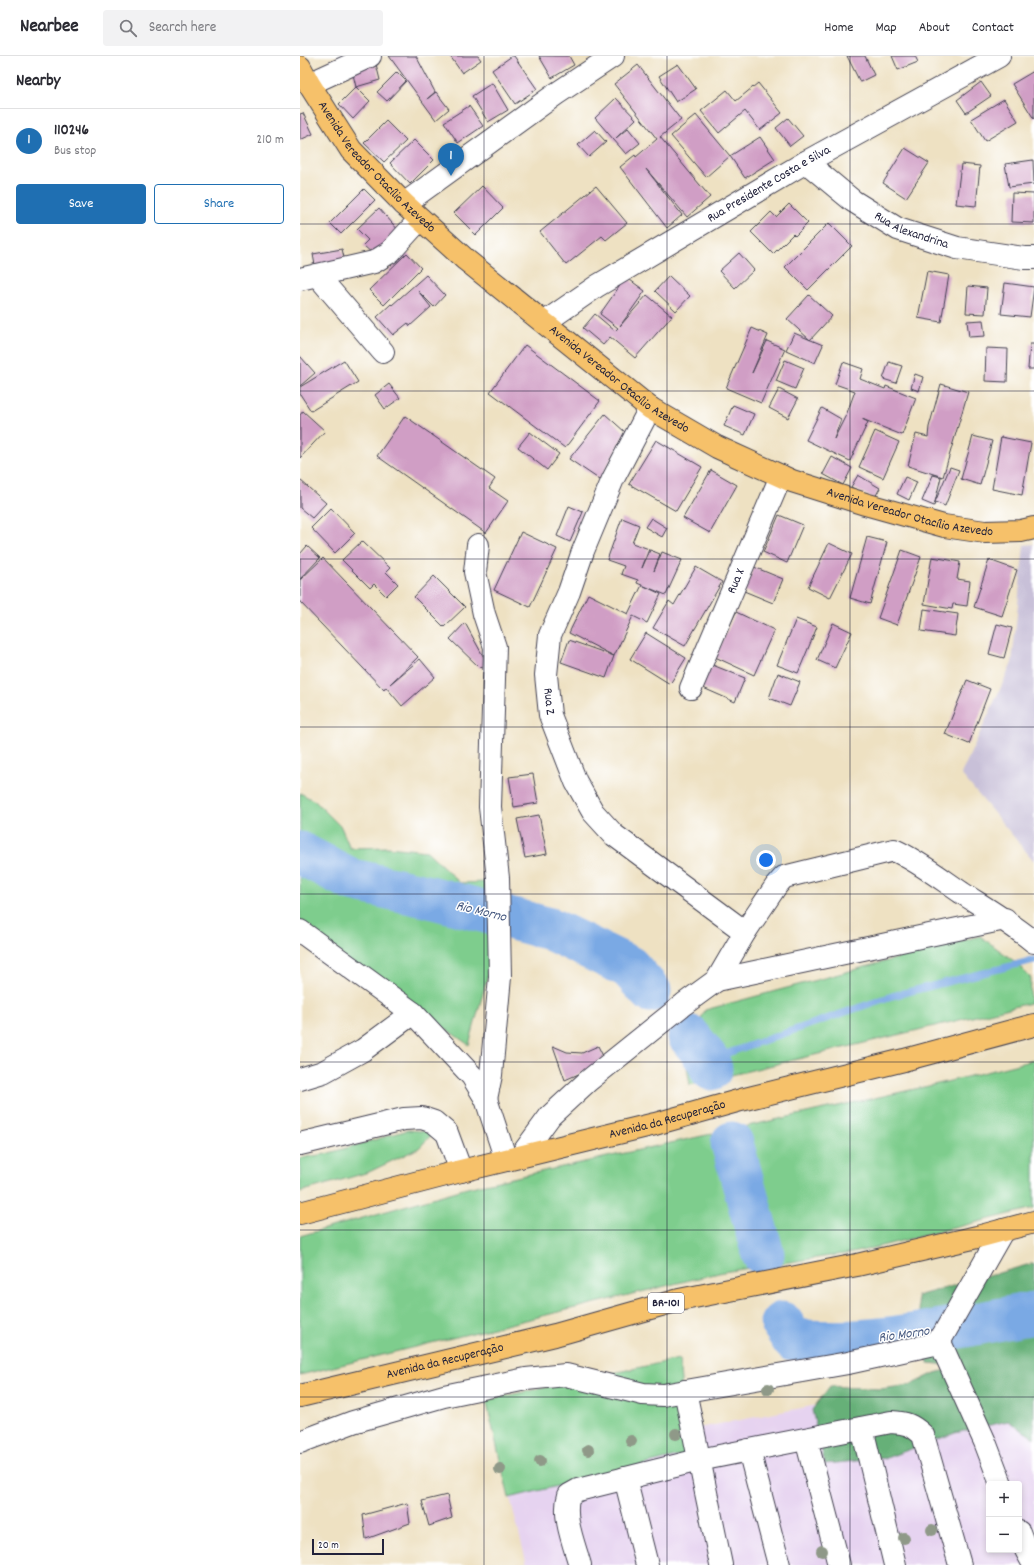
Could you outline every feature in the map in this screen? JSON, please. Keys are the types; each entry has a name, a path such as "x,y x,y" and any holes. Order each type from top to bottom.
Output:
{"main road":[{"name":"Avenida Vereador Otacílio Azevedo","path":"305,76 351,150 404,204 466,260 545,322 650,408 717,447 792,481 865,504 944,526 985,532 1021,531 1034,528"},
{"name":"Avenida da Recuperação","path":"300,1213 461,1171 655,1124 741,1100 1034,1025"},
{"name":"Avenida da Recuperação","path":"300,1396 555,1335 679,1300 857,1265 1034,1222"}],"street":[{"path":"305,76 370,56"},
{"path":"404,204 556,94 613,56"},
{"name":"Rua Presidente Costa e Silva","path":"545,322 597,286 806,162 999,56"},
{"name":"Rua Alexandrina","path":"806,162 853,201 898,229 957,248 1024,258 1034,258"},
{"path":"309,277 374,262 390,252 420,219"},
{"path":"309,277 384,352"},
{"name":"Rua Z","path":"650,408 613,479 583,551 569,592 550,635 546,675 550,715 576,782 593,812 614,835 745,932"},
{"name":"Rua X","path":"692,688 781,476"},
{"path":"478,545 475,572 484,614 495,647 490,807 498,878 500,977 491,1075 486,1099"},
{"path":"300,931 413,1013 472,1076 486,1099 513,1158 550,1116 588,1081 678,1009 717,980 745,932 776,886 784,877 894,850 908,856 973,900 1005,919 1030,939"},
{"path":"717,980 1005,919"},
{"path":"300,1078 323,1072 362,1050 413,1013"},
{"path":"300,1144 404,1119 422,1118 434,1122 447,1133 461,1171"},
{"path":"300,1442 353,1422 444,1396 526,1380 566,1375 643,1394 662,1395 848,1363 930,1345 944,1333 1003,1230"},
{"path":"944,1333 1000,1481"},
{"path":"685,1391 721,1565"},
{"path":"580,1565 567,1514 566,1504 568,1495 578,1490 699,1460 891,1422 905,1422 923,1435 960,1565"},
{"path":"862,1428 895,1565"},
{"path":"806,1439 839,1565"},
{"path":"749,1450 780,1565"},
{"path":"625,1478 647,1565"},
{"path":"1022,1540 1034,1565"}],"shaded area":[{"path":"1034,544 1034,861 961,774 1012,663 1024,545"},
{"path":"1034,1363 1034,1565 527,1565 502,1466"}],"green space":[{"path":"300,793 315,801 341,827 350,848 388,847 427,851 460,883 485,882 490,940 487,978 469,1045 336,953 300,926"},
{"path":"980,936 1014,961 1031,978 1030,1003 690,1085 685,1055 705,1010"},
{"path":"1034,1060 1034,1208 857,1252 723,1272 300,1375 300,1236 467,1188 942,1083"},
{"path":"408,1130 434,1132 419,1148 369,1172 300,1192 300,1158 326,1154"},
{"path":"1034,1263 1034,1438 1008,1421 955,1433 886,1458 825,1464 812,1410 830,1386 880,1389 910,1385 935,1373 959,1366 928,1363 917,1296"},
{"path":"679,1359 688,1454 509,1498 486,1400"}],"building":[{"path":"389,56 416,56 435,92 427,99 436,92 449,109 436,120"},
{"path":"450,56 478,56 481,60 462,73"},
{"path":"514,56 537,89 515,104 492,70"},
{"path":"539,56 569,56 574,65 552,78"},
{"path":"847,56 865,56 874,75 860,82"},
{"path":"892,56 915,56 918,62 898,70"},
{"path":"376,64 380,80 356,87 352,70"},
{"path":"678,64 696,89 676,102 659,76"},
{"path":"638,65 681,120 660,137 710,197 687,217 646,169 682,215 667,228 620,167 635,155 636,157 657,139 614,84"},
{"path":"1034,71 1034,119 1012,84"},
{"path":"397,72 406,81 387,101 377,92"},
{"path":"981,82 991,96 966,113 957,100"},
{"path":"492,83 508,110 488,122 472,96"},
{"path":"758,83 782,113 760,130 745,111 719,133 701,111 727,90 736,101"},
{"path":"356,87 370,101 353,119 339,104"},
{"path":"616,98 636,119 616,138 628,128 640,143 626,154 595,118"},
{"path":"1004,99 1018,121 985,141 971,119"},
{"path":"469,106 483,126 458,143 444,122"},
{"path":"303,113 313,134 300,140 300,114"},
{"path":"696,115 730,156 706,177 671,136"},
{"path":"788,118 803,136 790,146 776,128"},
{"path":"386,121 406,141 384,162 364,143"},
{"path":"595,130 606,142 589,157 578,145"},
{"path":"760,137 775,159 745,178 730,156"},
{"path":"414,140 434,160 410,184 390,163"},
{"path":"905,148 929,163 906,198 883,183"},
{"path":"1033,160 1034,184 1009,187 1005,164"},
{"path":"961,164 980,166 976,206 956,204"},
{"path":"482,186 503,208 476,235 454,213"},
{"path":"596,186 627,223 606,240 602,236 566,265 540,232"},
{"path":"364,189 375,200 341,234 330,223"},
{"path":"1012,193 1034,194 1034,223 1011,222"},
{"path":"789,204 808,223 795,236 793,234 773,254 751,232 771,212 776,217"},
{"path":"379,208 399,231 374,255 363,245 368,240 357,229"},
{"path":"829,223 852,246 808,290 785,267"},
{"path":"342,249 346,266 316,271 313,254"},
{"path":"407,253 421,268 384,305 369,290"},
{"path":"739,253 754,270 735,288 719,271"},
{"path":"927,271 949,275 941,322 918,318"},
{"path":"426,275 445,295 434,307 418,291 431,307 410,326 408,323 393,335 377,317"},
{"path":"669,276 690,296 676,311 655,291"},
{"path":"626,277 645,291 620,326 647,295 672,316 635,358 610,337 603,345 583,328 595,314 615,331 618,328 600,314"},
{"path":"1005,283 1034,287 1030,317 1001,314"},
{"path":"968,286 987,288 985,314 966,313"},
{"path":"809,295 832,316 810,340 787,319"},
{"path":"983,320 985,336 969,337 967,321"},
{"path":"752,328 768,335 752,373 767,341 785,349 761,403 726,388"},
{"path":"794,333 823,345 815,363 786,350"},
{"path":"1030,344 1034,344 1034,369 1028,369"},
{"path":"525,345 600,401 565,448 490,392"},
{"path":"986,348 1008,349 1007,382 985,381"},
{"path":"300,356 315,373 300,386"},
{"path":"344,360 358,382 311,411 300,394 300,387"},
{"path":"785,360 804,368 795,389 776,381"},
{"path":"843,362 863,369 860,379 885,389 886,386 916,398 902,435 862,419 868,422 850,461 806,440 822,408 841,419 834,439 847,413 855,391 835,384"},
{"path":"889,362 902,366 896,383 883,379"},
{"path":"915,374 923,377 919,391 911,388"},
{"path":"389,384 400,398 385,409 375,395"},
{"path":"941,384 968,392 943,477 908,466 916,434 928,437 929,427"},
{"path":"779,389 798,399 788,418 769,408"},
{"path":"733,405 754,414 745,435 724,426"},
{"path":"303,411 325,431 300,458 300,415"},
{"path":"605,414 625,432 600,480 569,459"},
{"path":"405,416 495,479 489,488 508,501 486,533 377,456"},
{"path":"875,431 899,442 883,478 859,467"},
{"path":"530,432 559,454 547,470 518,447"},
{"path":"973,436 992,441 980,485 961,479"},
{"path":"1001,437 1031,443 1022,495 992,489"},
{"path":"656,440 702,467 676,511 629,484"},
{"path":"832,457 852,468 843,485 823,474"},
{"path":"950,467 959,470 945,506 935,502"},
{"path":"711,470 737,485 710,533 683,518"},
{"path":"858,475 880,488 874,499 851,487"},
{"path":"933,475 941,477 934,506 922,501"},
{"path":"905,477 917,482 909,500 897,494"},
{"path":"300,480 326,503 312,518 300,508"},
{"path":"569,506 583,512 570,542 557,536"},
{"path":"331,508 355,533 335,553 311,528"},
{"path":"779,515 803,525 787,563 763,552"},
{"path":"622,518 639,525 632,543 649,549 642,568 650,550 660,554 654,571 662,552 682,560 666,595 637,583 638,580 621,574 624,566 607,560"},
{"path":"651,518 667,528 662,537 645,527"},
{"path":"521,532 557,549 530,607 494,590"},
{"path":"867,537 887,542 870,604 850,598"},
{"path":"362,541 390,568 386,572 398,584 386,596 374,584 370,588 342,560"},
{"path":"829,543 852,554 830,598 808,587"},
{"path":"307,546 320,558 300,579 300,554"},
{"path":"902,550 921,557 897,625 878,618"},
{"path":"932,557 960,562 957,579 970,581 967,606 953,604 952,609 924,604"},
{"path":"323,558 418,657 390,684 420,659 435,677 402,706 386,687 384,690 300,602 300,580"},
{"path":"989,560 1017,570 1002,616 974,607"},
{"path":"696,567 722,582 685,646 653,628 669,601 674,605"},
{"path":"754,567 783,579 773,603 744,591"},
{"path":"434,576 465,607 444,627 414,597"},
{"path":"642,585 661,594 647,623 633,616 614,656 569,633 588,594 628,614"},
{"path":"924,609 958,614 955,636 921,631"},
{"path":"736,612 774,630 754,675 715,657"},
{"path":"796,619 817,627 798,673 777,665"},
{"path":"465,623 488,665 480,668 450,639"},
{"path":"833,623 852,632 835,668 817,660"},
{"path":"997,624 1012,628 1004,658 989,654"},
{"path":"646,633 686,658 670,684 630,659"},
{"path":"569,640 614,656 606,678 561,662"},
{"path":"710,664 745,678 735,702 701,687"},
{"path":"778,673 800,682 790,706 769,698"},
{"path":"967,680 990,689 969,744 945,734"},
{"path":"533,774 538,803 514,807 509,777"},
{"path":"539,815 547,854 525,858 517,819"},
{"path":"553,1046 567,1052 582,1053 598,1046 604,1058 590,1069 565,1080"},
{"path":"447,1495 452,1518 429,1526 422,1501"},
{"path":"407,1503 410,1523 366,1539 363,1515"}],"waterway":[{"name":"Rio Morno","path":"300,853 352,880 430,897 550,929 629,967 650,991"},
{"path":"704,1054 716,1055 728,1053 892,996 1034,960"},
{"name":"Rio Morno","path":"689,1036 708,1060 711,1069"},
{"name":"Rio Morno","path":"732,1143 763,1254"},
{"name":"Rio Morno","path":"782,1323 793,1340 823,1342 853,1341 914,1335 1034,1313"}],"place":[{"name":"110246","path":"451,176"}]}
